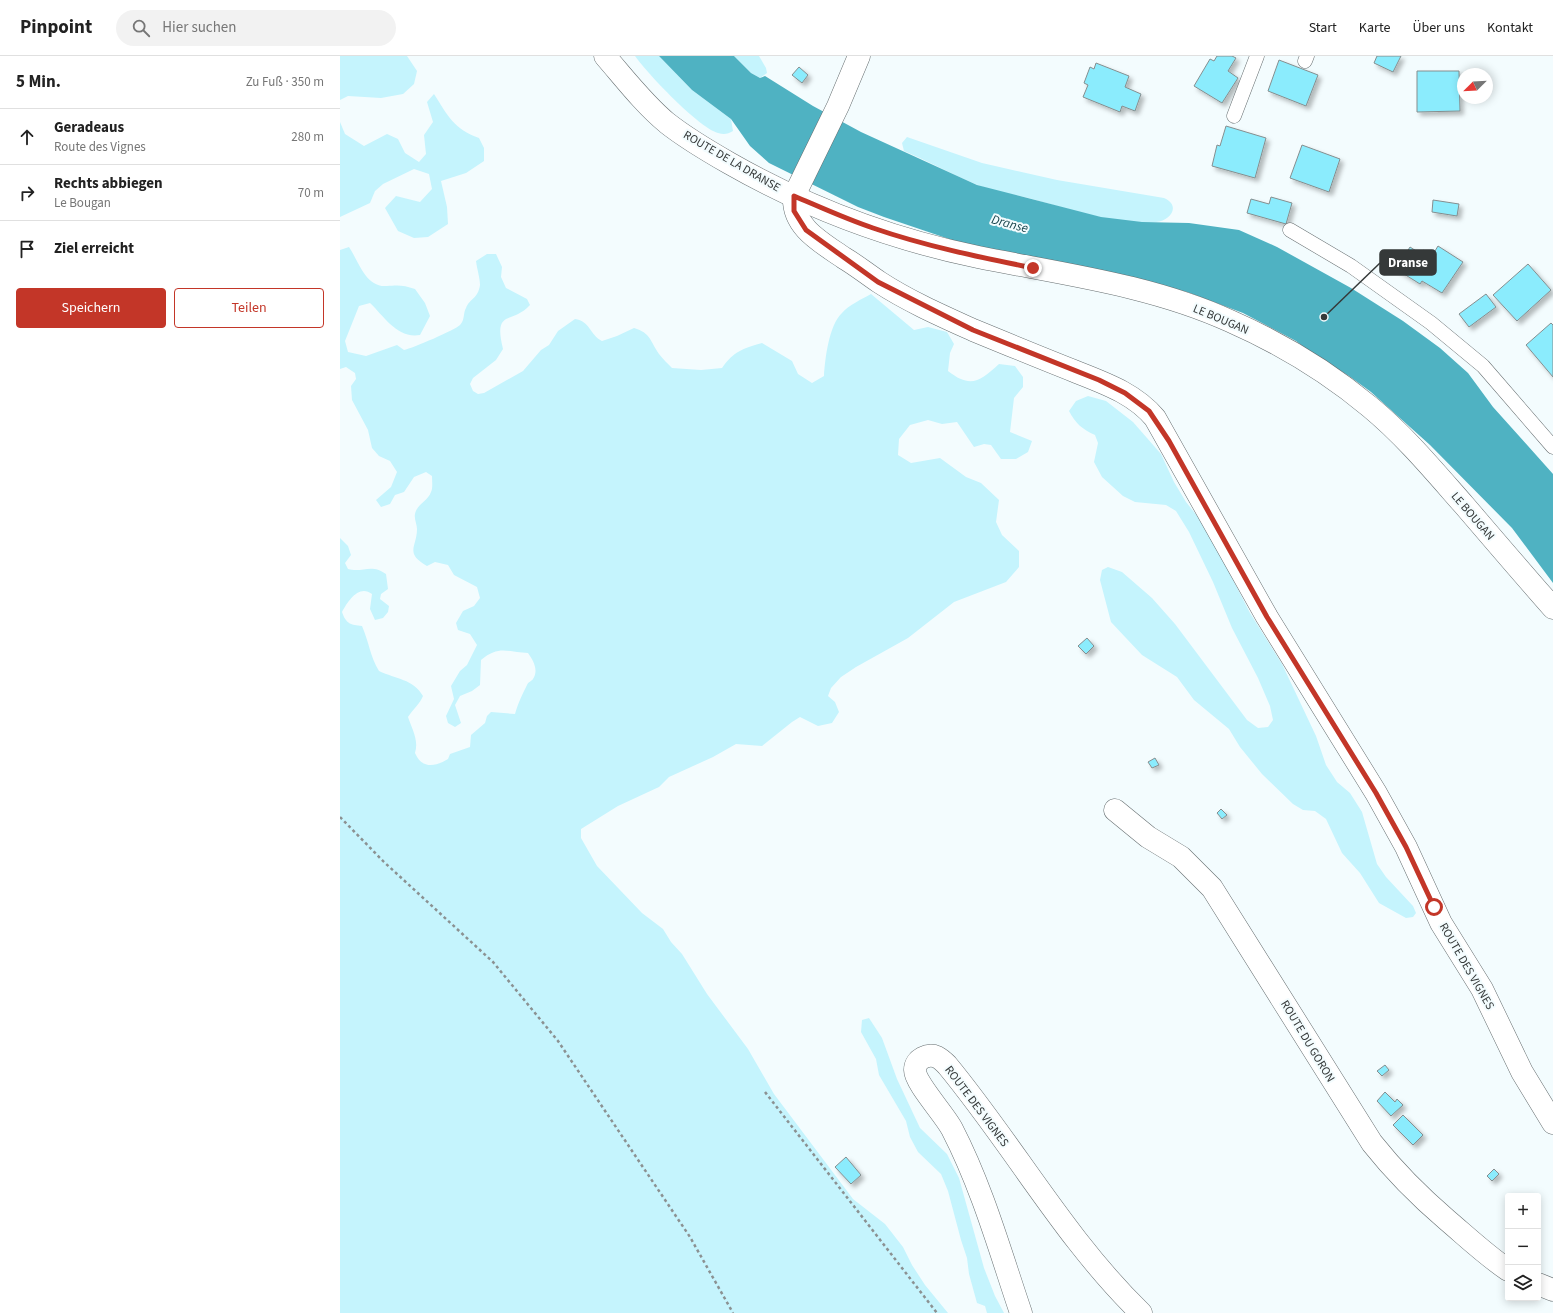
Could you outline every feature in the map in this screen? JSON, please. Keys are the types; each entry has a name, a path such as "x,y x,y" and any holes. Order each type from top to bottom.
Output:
{"street":[{"name":"ROUTE DE LA DRANSE","path":"605,56 666,122 719,157 797,189"},
{"path":"797,189 838,106 859,56"},
{"name":"LE BOUGAN","path":"797,189 855,222 917,242 976,256 1125,286 1199,308 1273,342 1333,379 1392,427 1438,475 1553,608"},
{"name":"ROUTE DES VIGNES","path":"797,189 794,211 806,230 878,282 973,330 1099,380 1125,393 1152,414 1169,441 1267,617 1376,793 1406,847 1441,923 1486,995 1522,1072 1553,1123"},
{"name":"ROUTE DU GORON","path":"1115,810 1148,837 1181,857 1212,888 1372,1143 1397,1173 1428,1205 1481,1250 1505,1268"},
{"name":"ROUTE DES VIGNES","path":"1021,1313 986,1211 959,1143 944,1115 916,1076 915,1071 918,1062 925,1057 938,1057 947,1065 1069,1232 1111,1282 1141,1313"},
{"path":"1541,1285 1553,1290"}],"lane":[{"path":"1234,116 1257,56"},
{"path":"1290,230 1350,266 1431,323 1483,366 1553,447"}],"path":[{"path":"340,817 384,862 493,962 558,1041 690,1237 733,1313"},
{"path":"765,1092 937,1313"}],"shaded area":[{"path":"340,56 407,56 417,71 414,84 403,94 381,98 348,96 340,100"},
{"path":"635,56 659,56 692,90 731,119 733,131 726,134 718,133 709,129 698,121 662,87"},
{"path":"734,56 759,56 766,68 767,73 760,78 751,73"},
{"path":"434,94 452,121 463,130 479,138 484,148 484,161 466,173 441,181 447,207 448,224 428,237 414,238 398,231 385,208 396,196 420,202 432,189 429,174 414,169 383,184 375,191 370,203 340,217 340,122 345,134 364,146 387,134 398,139 405,153 419,162 426,154 424,135 433,122 427,102"},
{"path":"907,137 982,163 1057,180 1164,198 1172,205 1172,212 1166,219 1156,222 1141,223 1109,219 988,189 904,151 902,143"},
{"path":"349,247 368,278 380,286 394,285 415,289 425,303 430,316 420,335 404,334 386,320 370,303 359,306 345,341 348,352 366,356 397,345 404,350 409,349 442,335 460,325 463,321 465,310 479,290 480,282 476,261 487,254 496,254 502,267 501,277 506,288 527,299 530,305 517,315 502,322 500,328 503,349 496,360 473,378 470,384 473,391 478,394 484,393 523,371 541,350 549,345 558,331 575,319 584,322 602,341 634,328 644,332 650,338 659,354 672,368 701,370 722,368 730,358 739,351 762,343 792,361 798,374 812,383 824,376 828,343 838,318 848,307 871,294 914,330 928,327 947,332 954,344 950,353 948,371 956,377 963,380 975,381 986,375 999,364 1015,366 1023,377 1023,387 1014,398 1010,432 1032,441 1028,452 1016,459 1001,459 991,445 984,444 974,447 957,422 942,424 928,420 910,425 899,439 898,455 911,463 940,458 966,477 981,483 999,500 996,522 1002,535 1019,551 1019,567 1006,582 954,602 908,638 841,677 831,688 828,696 835,702 839,712 832,723 818,726 800,717 762,746 736,744 713,757 669,777 659,787 618,806 581,829 581,838 597,866 642,913 663,929 671,942 682,954 707,994 748,1049 774,1094 853,1199 885,1224 903,1247 912,1265 925,1285 948,1313 340,1313 340,538 348,546 351,555 345,563 348,569 376,569 386,574 388,589 381,594 380,599 389,606 388,612 383,618 375,620 370,609 372,594 367,591 358,592 354,595 342,612 345,619 349,623 362,626 379,671 404,680 419,690 423,696 408,717 416,739 415,753 421,762 429,765 438,764 448,759 450,754 470,747 471,735 485,723 487,716 491,712 515,714 523,692 535,676 533,662 528,653 503,650 487,655 481,660 480,685 472,691 460,696 455,705 461,723 455,727 448,723 446,716 454,699 451,686 460,671 467,665 477,645 470,634 458,630 456,623 463,611 474,606 480,598 477,587 454,575 448,565 435,562 427,566 416,557 414,553 413,549 417,529 415,514 418,508 430,495 432,476 426,472 414,477 404,492 395,495 390,504 381,507 376,500 391,487 397,472 390,461 379,456 372,448 368,430 352,400 351,386 356,379 355,373 346,367 340,369 340,250"},
{"path":"1088,396 1106,401 1133,422 1161,454 1174,482 1186,502 1206,527 1250,613 1282,664 1316,736 1326,765 1337,782 1350,793 1362,812 1377,864 1386,877 1413,906 1416,913 1413,917 1406,918 1379,903 1360,873 1342,853 1326,819 1315,811 1303,810 1293,804 1262,774 1240,747 1229,729 1194,700 1177,677 1142,655 1111,622 1100,580 1102,570 1108,567 1122,572 1152,598 1175,624 1247,720 1258,728 1268,727 1273,720 1270,706 1258,678 1232,628 1213,582 1189,532 1176,511 1166,505 1135,502 1123,496 1102,477 1094,462 1098,443 1095,435 1080,426 1069,411 1076,401"},
{"path":"869,1018 882,1038 897,1079 920,1128 947,1154 959,1178 984,1268 995,1296 1004,1313 987,1313 985,1306 977,1303 969,1274 967,1258 948,1191 941,1174 918,1152 910,1137 906,1121 879,1075 876,1059 861,1032 862,1020"}],"water":[{"name":"Dranse","path":"659,56 734,56 751,73 760,78 765,76 813,106 861,132 977,185 1101,217 1142,222 1189,223 1239,230 1277,247 1351,288 1403,321 1440,348 1468,373 1493,407 1553,474 1553,583 1512,528 1430,445 1371,392 1296,341 1243,313 1187,292 1134,279 958,242 858,207 769,163 750,146 731,119 692,90"}],"building":[{"path":"1217,56 1232,56 1236,58 1228,71 1238,78 1222,103 1194,86 1210,59 1214,61"},
{"path":"1377,56 1401,56 1393,72 1374,63"},
{"path":"1279,60 1318,75 1306,106 1268,91"},
{"path":"1096,63 1129,76 1125,87 1141,94 1135,111 1122,106 1120,112 1083,97 1088,85 1084,83 1090,67 1094,69"},
{"path":"799,67 808,75 802,83 792,75"},
{"path":"1417,71 1457,71 1457,104 1460,104 1460,111 1417,112"},
{"path":"1226,126 1266,138 1255,178 1212,166 1217,145 1220,146"},
{"path":"1302,145 1340,159 1329,192 1290,178"},
{"path":"1271,197 1292,203 1286,224 1247,213 1251,199 1269,204"},
{"path":"1433,200 1459,204 1457,216 1432,212"},
{"path":"1438,246 1463,262 1442,293 1422,281 1420,284 1396,269 1410,247 1421,254 1423,250 1432,256"},
{"path":"1528,264 1551,290 1517,321 1493,295"},
{"path":"1486,294 1496,307 1469,327 1459,314"},
{"path":"1551,323 1553,325 1553,377 1526,345"},
{"path":"1087,638 1094,646 1086,654 1078,646"},
{"path":"1155,758 1159,765 1152,768 1148,762"},
{"path":"1221,809 1227,815 1222,819 1217,813"},
{"path":"1385,1065 1389,1070 1382,1076 1377,1071"},
{"path":"1385,1092 1395,1102 1397,1099 1403,1105 1391,1116 1377,1101"},
{"path":"1403,1115 1423,1135 1413,1145 1393,1125"},
{"path":"846,1157 861,1175 851,1184 835,1167"},
{"path":"1494,1169 1499,1174 1492,1181 1487,1176"}],"place":[{"name":"Dranse","path":"1324,317"}],"route":[{"path":"1033,268 952,251 897,236 855,222 794,196 794,211 806,230 878,282 973,330 1099,380 1125,393 1149,411 1169,441 1267,617 1387,812 1406,847 1434,907"}]}
